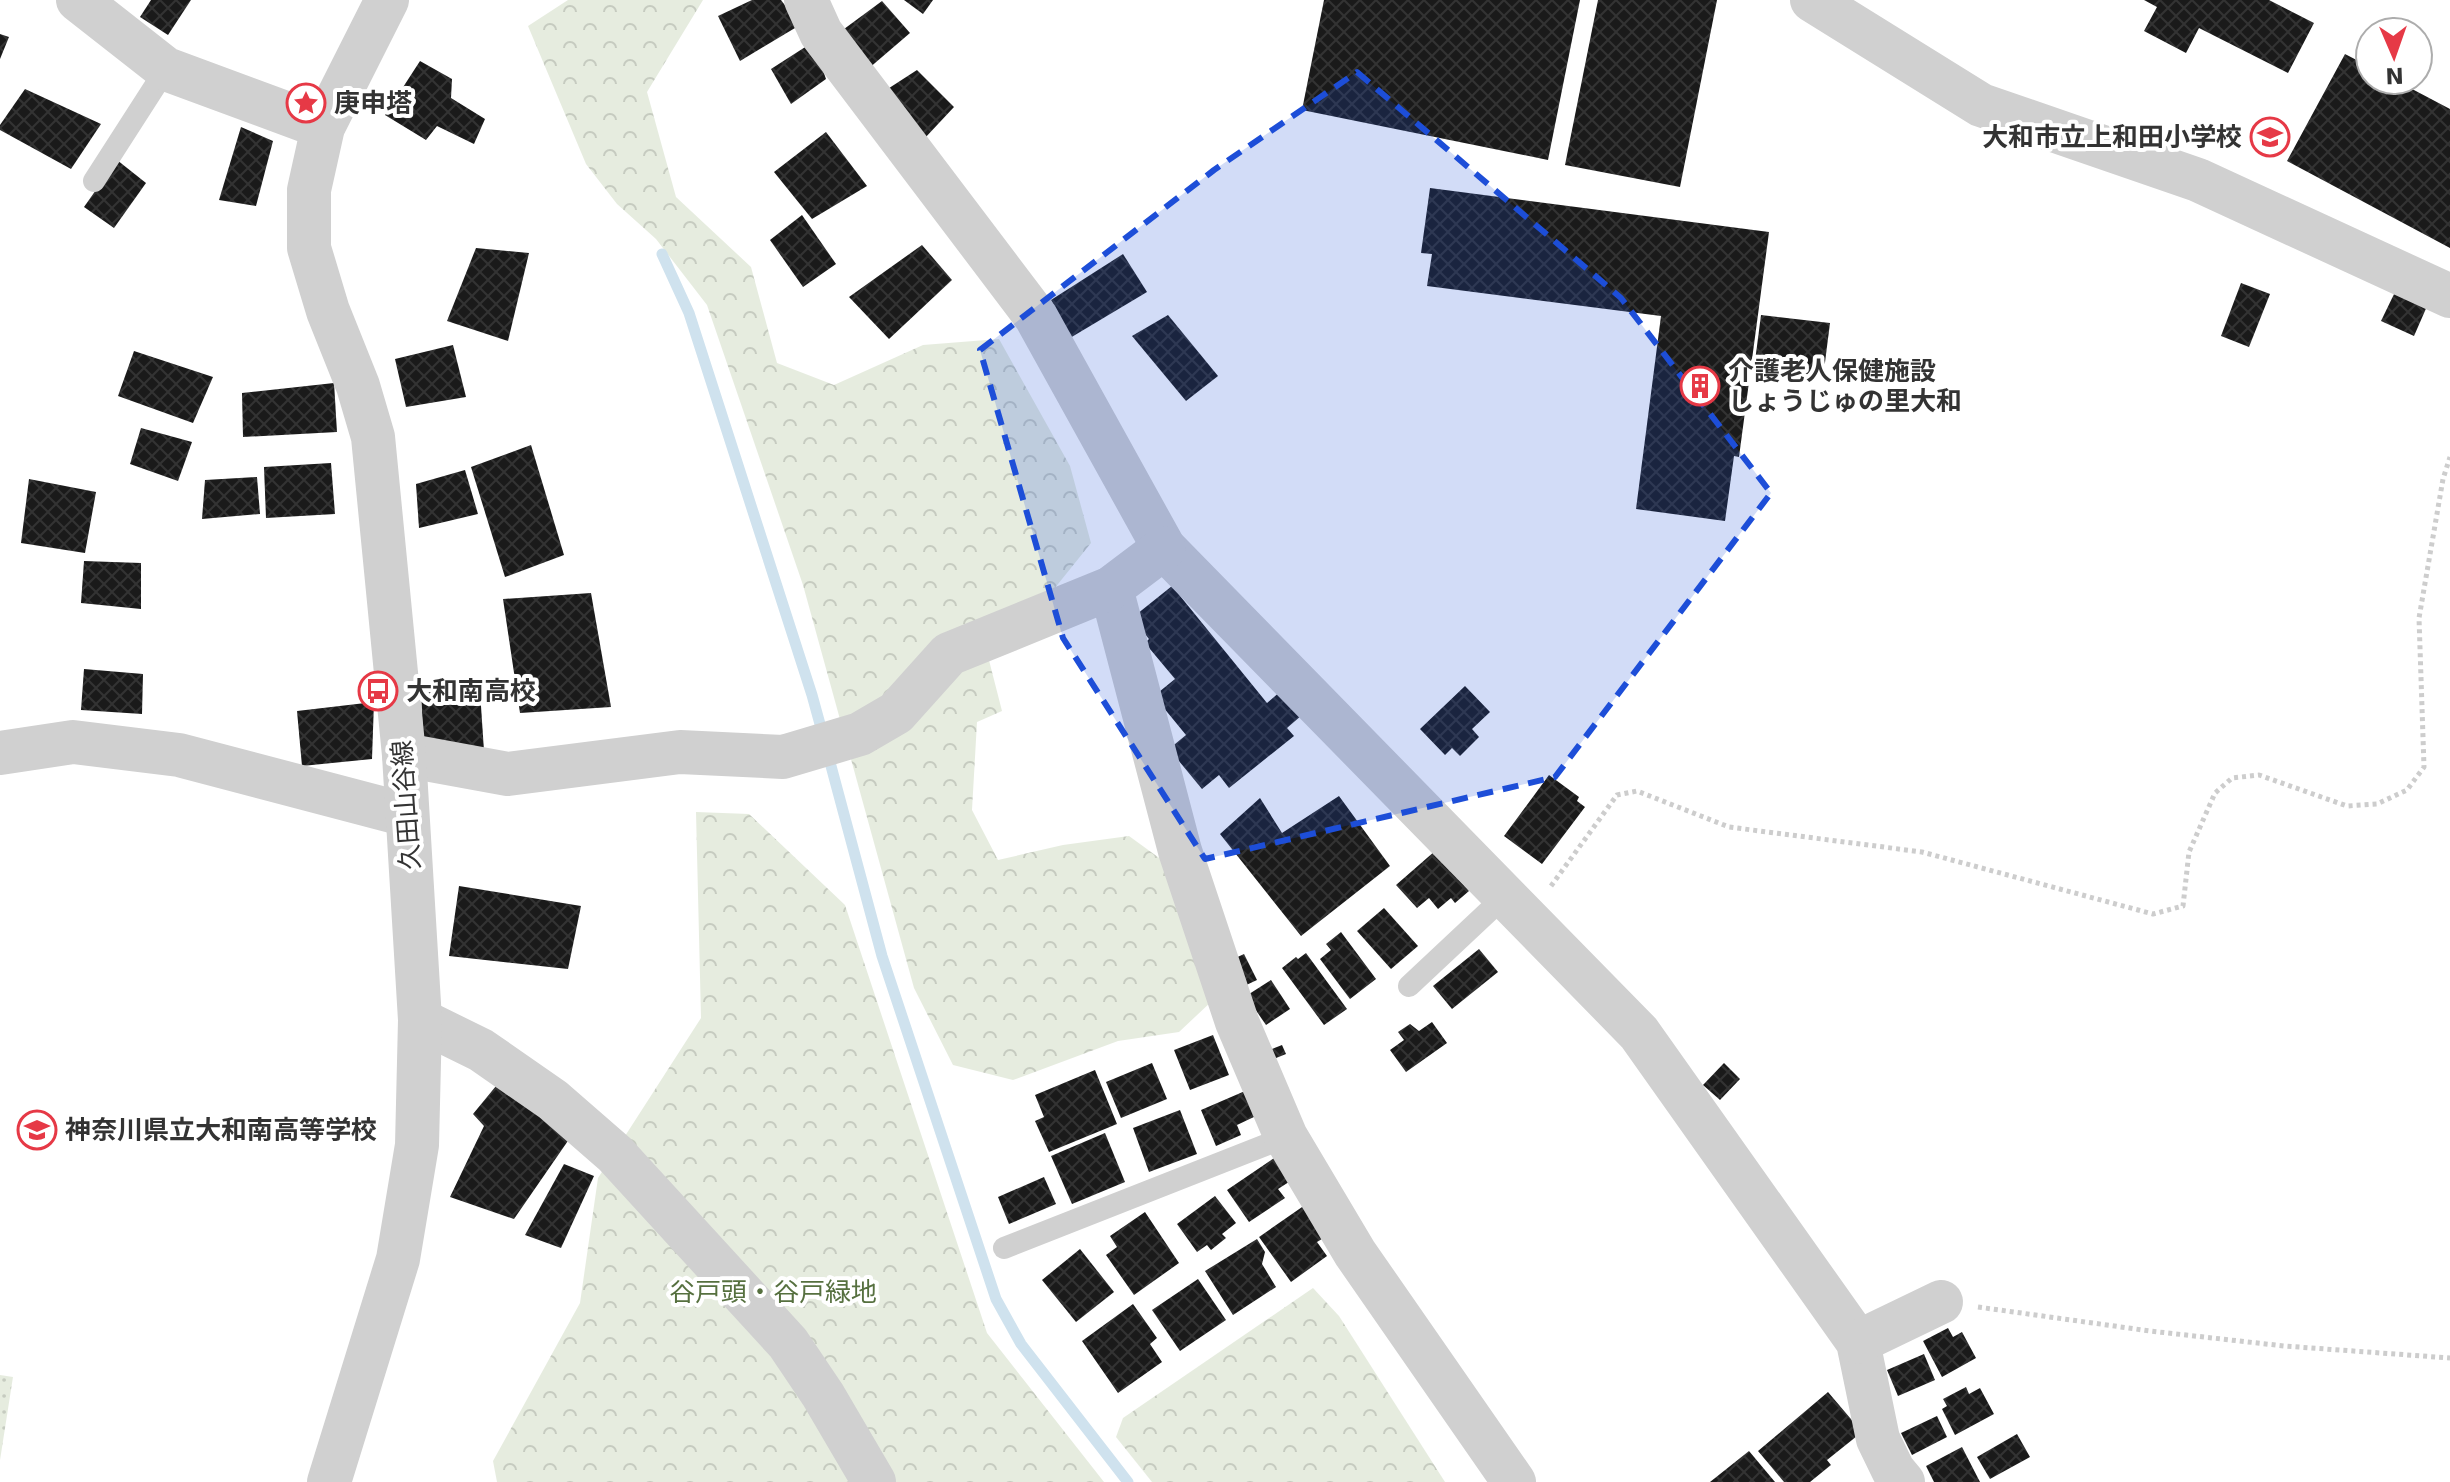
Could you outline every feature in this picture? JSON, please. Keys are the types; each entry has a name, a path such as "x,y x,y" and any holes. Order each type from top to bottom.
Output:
{"street":[{"path":"78,0 166,69 323,127"},
{"name":"久田山谷線","path":"329,1482 398,1259 417,1145 420,1020 404,755 373,437 309,248 309,190 323,127 387,0"},
{"path":"806,0 821,33 1036,317 1164,548 1639,1033 1858,1342 1878,1439 1893,1470 1903,1482"},
{"path":"1812,0 1981,105 2198,180 2450,296"},
{"path":"404,755 508,774 680,752 783,757 860,734 896,713 949,654 1111,588 1164,548"},
{"path":"1111,588 1180,851 1237,1022 1286,1137 1355,1253 1514,1482"},
{"path":"0,753 73,742 179,755 407,815"},
{"path":"420,1020 481,1050 553,1100 615,1154 788,1343 823,1395 874,1482"},
{"path":"1858,1342 1941,1302"}],"lane":[{"path":"94,181 166,69"},
{"path":"1409,986 1516,908"},
{"path":"1004,1248 1286,1137"}],"path":[{"path":"1516,908 1617,795 1637,791 1729,827 1922,852 2153,914 2183,906 2189,852 2215,793 2232,778 2259,775 2347,806 2377,804 2407,790 2424,767 2419,618 2443,479 2450,457"},
{"path":"1941,1302 2165,1333 2284,1346 2450,1358"}],"highlighted area":[{"path":"1357,72 1621,298 1771,493 1555,777 1205,859 1063,638 980,350 1214,170"}],"green space":[{"path":"568,0 703,0 647,92 676,197 751,267 777,363 834,385 923,345 999,339 1070,466 1091,543 1054,589 981,629 1002,711 977,722 972,810 998,860 1063,845 1129,836 1173,868 1212,1001 1179,1032 1118,1041 1013,1080 953,1065 914,988 803,585 707,305 656,239 617,204 586,164 528,26"},
{"name":"谷戸頭・谷戸緑地","path":"696,812 749,814 845,905 987,1333 1104,1482 497,1482 493,1461 580,1303 598,1178 701,1018"},
{"path":"1313,1288 1339,1316 1445,1482 1152,1482 1116,1437 1123,1418"},
{"path":"0,1375 13,1377 0,1460"}],"building":[{"path":"151,0 191,0 168,35 140,17"},
{"path":"752,0 781,0 800,25 740,61 718,16"},
{"path":"904,0 933,0 923,14"},
{"path":"1324,0 1580,0 1548,160 1302,110"},
{"path":"1598,0 1717,0 1680,187 1565,165"},
{"path":"2144,0 2269,0 2314,23 2288,73 2199,28 2186,53 2144,31 2157,7"},
{"path":"882,1 910,33 868,69 840,32"},
{"path":"0,34 9,37 0,59"},
{"path":"813,42 826,79 791,104 771,69"},
{"path":"2345,54 2354,59 2354,96 2425,96 2450,109 2450,248 2287,161"},
{"path":"420,61 452,79 451,98 485,119 474,144 437,126 426,140 385,115"},
{"path":"917,70 954,107 924,139 883,92"},
{"path":"25,89 101,124 71,169 0,130 0,125"},
{"path":"241,127 273,141 256,206 219,200"},
{"path":"826,132 867,186 812,219 774,172"},
{"path":"117,160 146,183 114,228 84,207"},
{"name":"介護老人保健施設 しょうじゅの里大和","path":"1430,188 1769,232 1739,457 1734,456 1725,521 1636,509 1661,316 1427,286 1432,254 1421,253"},
{"path":"802,215 836,264 803,287 770,240"},
{"path":"922,245 952,280 889,339 849,297"},
{"path":"476,248 529,253 508,341 447,321"},
{"path":"1123,254 1147,292 1070,338 1051,300"},
{"path":"2241,283 2270,294 2249,347 2221,336"},
{"path":"2396,290 2428,304 2414,336 2381,321"},
{"path":"1168,315 1218,376 1186,401 1132,336"},
{"path":"1761,315 1830,323 1823,378 1754,369"},
{"path":"453,345 466,397 406,407 395,359"},
{"path":"134,351 213,377 193,423 118,396"},
{"path":"334,383 337,432 243,437 242,393"},
{"path":"141,428 192,442 178,481 130,464"},
{"path":"531,445 564,555 505,577 471,467"},
{"path":"331,463 335,514 266,518 264,467"},
{"path":"465,470 478,514 419,528 416,484"},
{"path":"257,477 260,514 202,519 205,480"},
{"path":"29,479 96,492 85,553 21,543"},
{"path":"84,561 141,563 141,609 81,603"},
{"path":"1172,586 1267,703 1282,690 1302,715 1287,728 1294,736 1229,788 1219,775 1202,789 1169,749 1186,735 1154,696 1175,679 1145,643 1149,639 1132,618"},
{"path":"591,593 611,707 520,713 503,599"},
{"path":"84,669 143,674 142,714 81,710"},
{"path":"1465,686 1490,712 1472,729 1479,737 1460,756 1452,748 1445,755 1420,729"},
{"path":"421,690 480,691 484,751 423,738"},
{"path":"374,702 372,759 302,766 297,711"},
{"path":"1549,775 1579,797 1577,801 1585,807 1542,864 1504,836"},
{"path":"1339,796 1390,866 1301,936 1220,834 1260,798 1282,833"},
{"path":"1435,851 1469,891 1455,903 1451,898 1438,909 1429,898 1417,908 1396,885"},
{"path":"459,886 581,906 568,969 449,956"},
{"path":"1384,908 1418,946 1391,969 1357,931"},
{"path":"1341,932 1376,979 1350,999 1320,959 1331,950 1326,944"},
{"path":"1479,949 1498,972 1452,1009 1433,986"},
{"path":"1306,953 1347,1009 1324,1025 1282,968"},
{"path":"1244,954 1257,980 1242,987 1229,961"},
{"path":"1271,980 1290,1009 1266,1025 1246,996"},
{"path":"1432,1022 1447,1043 1406,1072 1390,1050 1404,1040 1398,1032 1410,1024 1419,1031"},
{"path":"1213,1035 1229,1075 1190,1090 1174,1050"},
{"path":"1282,1045 1286,1054 1266,1062 1262,1053"},
{"path":"1152,1063 1167,1099 1121,1118 1106,1082"},
{"path":"1724,1063 1740,1079 1720,1100 1703,1085"},
{"path":"1095,1070 1117,1124 1049,1152 1035,1121 1044,1117 1035,1095"},
{"path":"496,1086 572,1135 514,1219 450,1197 484,1126 473,1114"},
{"path":"1245,1091 1256,1116 1237,1125 1241,1135 1216,1146 1201,1110"},
{"path":"1180,1110 1197,1154 1149,1172 1133,1128"},
{"path":"1105,1133 1125,1182 1072,1204 1051,1156"},
{"path":"1277,1156 1292,1180 1278,1189 1285,1198 1249,1222 1227,1190"},
{"path":"564,1164 594,1176 561,1248 525,1235"},
{"path":"1044,1177 1056,1204 1009,1224 998,1197"},
{"path":"1215,1196 1236,1223 1222,1234 1226,1238 1211,1250 1207,1245 1197,1252 1177,1224"},
{"path":"1305,1205 1327,1236 1317,1242 1327,1256 1291,1282 1259,1237"},
{"path":"1145,1212 1179,1263 1134,1295 1106,1255 1117,1247 1110,1236"},
{"path":"1257,1239 1265,1252 1262,1264 1276,1287 1233,1315 1205,1271"},
{"path":"1080,1249 1114,1292 1076,1322 1042,1280"},
{"path":"1198,1279 1226,1320 1180,1351 1152,1310"},
{"path":"1133,1304 1157,1338 1150,1344 1162,1362 1118,1393 1082,1341"},
{"path":"1948,1328 1953,1337 1962,1332 1976,1358 1942,1377 1923,1341"},
{"path":"1924,1354 1935,1380 1898,1396 1887,1370"},
{"path":"1966,1387 1969,1394 1980,1388 1994,1414 1955,1435 1942,1409 1947,1406 1943,1399"},
{"path":"1828,1392 1862,1432 1827,1460 1831,1465 1810,1482 1784,1482 1758,1451"},
{"path":"1937,1416 1947,1437 1912,1455 1901,1433"},
{"path":"2017,1434 2030,1457 1990,1479 1977,1457"},
{"path":"1962,1447 1980,1482 1934,1482 1926,1466"},
{"path":"1749,1451 1775,1482 1710,1482"}],"waterway":[{"path":"662,254 689,313 823,735"},
{"path":"827,751 882,956 996,1299 1021,1344 1128,1482"}],"place":[{"name":"庚申塔","path":"306,103"},
{"name":"大和市立上和田小学校","path":"2270,137"},
{"name":"介護老人保健施設 しょうじゅの里大和","path":"1700,386"},
{"name":"大和南高校","path":"378,691"},
{"name":"神奈川県立大和南高等学校","path":"37,1130"}]}
